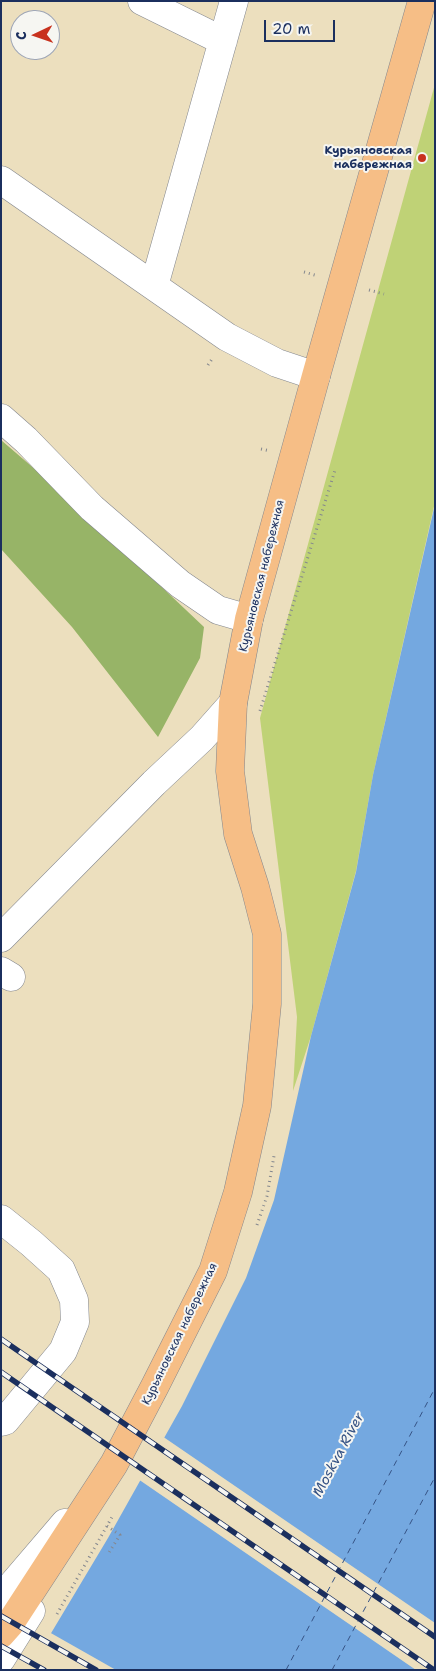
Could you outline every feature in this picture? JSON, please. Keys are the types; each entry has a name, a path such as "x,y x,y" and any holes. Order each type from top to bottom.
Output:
{"main road":[{"name":"Курьяновская набережная","path":"114,1464 213,1271 238,1192 257,1106 267,1004 267,934 255,887 238,834 230,771 233,703 249,619 422,1"},
{"path":"1,1634 9,1625 114,1464"}],"street":[{"path":"142,1 223,41"},
{"path":"154,286 234,1"},
{"path":"1,180 227,337 276,363 316,376"},
{"path":"1,418 26,440 92,508 180,584 218,610 249,619"},
{"path":"1,938 154,783 202,738 233,703"},
{"path":"1,1219 61,1270 74,1300 75,1322 63,1351 5,1421 1,1422"},
{"name":"Курьяновская набережная","path":"1,1598 114,1464"},
{"name":"Курьяновская набережная","path":"1,1659 75,1541 114,1464"}],"path":[{"path":"304,272 319,277"},
{"path":"369,290 384,294"},
{"path":"208,365 212,359"},
{"path":"261,449 270,452"},
{"path":"257,720 335,470"},
{"path":"107,1526 120,1534 108,1554"}],"green space":[{"path":"435,84 435,502 373,775 356,871 311,1036 293,1091 297,1017 260,718"},
{"path":"1,440 59,490 204,627 200,658 158,737 72,627 1,549"}],"water":[{"name":"Moskva River","path":"435,504 435,1670 29,1670 108,1538 182,1406 246,1278 274,1200 311,1036 356,872 373,775"}],"pier":[{"path":"162,1436 435,1623 435,1670 416,1670 138,1479"},
{"path":"49,1632 116,1670 26,1670"}],"ferry route":[{"path":"286,1670 435,1388"},
{"path":"332,1670 435,1477"}],"railway":[{"path":"1,1339 435,1637"},
{"path":"1,1372 434,1670"},
{"path":"1,1616 96,1670"},
{"path":"1,1646 44,1670"}],"place":[{"name":"Курьяновская набережная","path":"422,158"}]}
